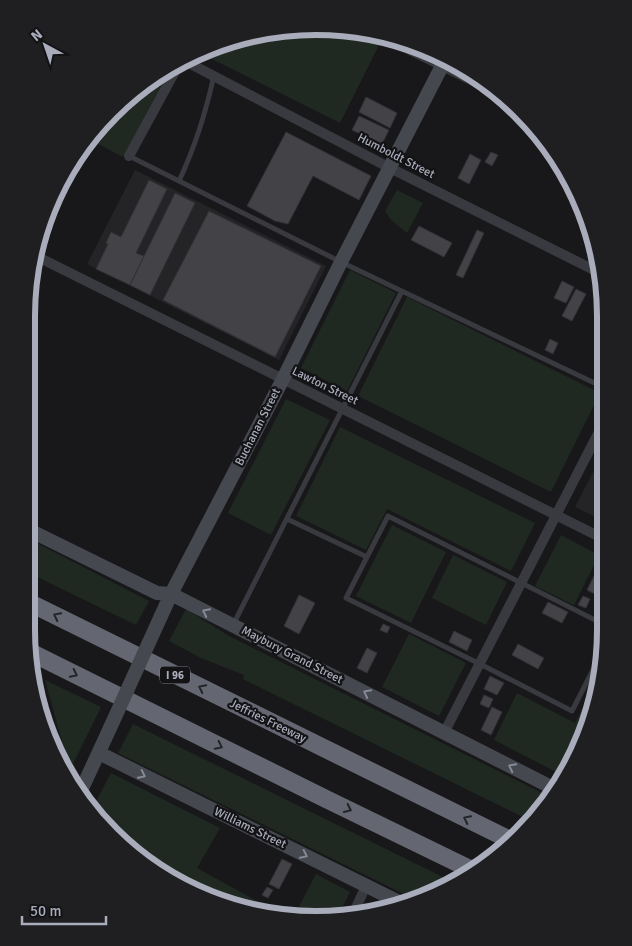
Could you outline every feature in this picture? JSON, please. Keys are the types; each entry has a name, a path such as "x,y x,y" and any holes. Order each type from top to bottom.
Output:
{"highway":[{"name":"Jeffries Freeway","path":"35,605 505,838"},
{"path":"36,655 467,867"},
{"path":"369,819 459,871"}],"street":[{"name":"Humboldt Street","path":"192,64 390,168 593,270"},
{"name":"Buchanan Street","path":"83,787 161,616 442,65"},
{"path":"129,156 173,75"},
{"name":"Lawton Street","path":"41,258 597,535"},
{"path":"444,733 597,434"},
{"name":"Maybury Grand Street","path":"35,533 157,593 172,594 550,786"},
{"name":"Williams Street","path":"99,753 394,900"},
{"path":"355,909 366,886"}],"lane":[{"path":"413,52 441,65"},
{"path":"446,67 460,75"},
{"path":"179,181 193,150 214,75"},
{"path":"129,156 341,262 597,384"},
{"path":"233,625 402,291"},
{"path":"595,666 572,712 346,598 388,516 597,621"},
{"path":"286,519 367,557"}],"shaded area":[{"path":"316,35 353,37 368,40 379,45 340,123 207,56 261,40 279,37"},
{"path":"164,79 123,157 95,142 117,117"},
{"path":"135,170 326,266 279,360 87,264"},
{"path":"397,190 423,203 407,233 391,220 385,211"},
{"path":"350,270 396,293 347,391 301,368"},
{"path":"407,297 597,392 597,399 551,492 358,396"},
{"path":"286,399 330,420 271,535 228,513"},
{"path":"340,427 535,523 511,571 387,509 366,550 296,516"},
{"path":"597,465 597,518 575,507"},
{"path":"392,525 446,552 411,623 356,596"},
{"path":"561,535 597,554 597,559 574,605 535,586"},
{"path":"35,542 149,601 136,625 35,576"},
{"path":"453,555 507,582 486,625 432,598"},
{"path":"186,609 229,636 544,794 525,818 243,679 244,675 201,658 169,641"},
{"path":"409,634 466,663 439,716 382,687"},
{"path":"45,680 101,707 71,767 67,759"},
{"path":"517,693 575,723 589,697 576,738 558,773 494,740"},
{"path":"133,724 446,879 424,890 407,896 118,753"},
{"path":"111,773 220,828 197,868 268,907 208,890 160,864 117,829 95,803"},
{"path":"316,874 350,892 341,910 297,910"}],"building":[{"path":"366,97 397,113 390,128 359,112"},
{"path":"359,116 389,130 382,144 352,130"},
{"path":"286,132 371,176 359,200 313,176 288,224 275,221 247,206"},
{"path":"491,152 498,155 492,166 485,162"},
{"path":"470,154 481,160 469,184 458,178"},
{"path":"149,180 167,189 136,253 144,256 130,285 96,269 108,244 106,243 111,232 121,237"},
{"path":"175,193 195,203 150,295 130,285"},
{"path":"209,211 321,266 275,357 163,300"},
{"path":"419,226 452,243 444,257 411,240"},
{"path":"477,230 484,233 463,278 456,275"},
{"path":"562,281 574,287 566,303 554,298"},
{"path":"576,289 586,294 572,321 562,316"},
{"path":"550,339 558,343 553,354 545,350"},
{"path":"597,570 597,595 587,590"},
{"path":"299,595 315,603 299,634 284,626"},
{"path":"583,596 590,599 586,608 578,605"},
{"path":"548,602 568,612 562,623 542,613"},
{"path":"383,624 390,627 387,633 380,630"},
{"path":"454,631 472,640 467,651 449,642"},
{"path":"518,644 544,658 538,669 512,655"},
{"path":"367,648 377,653 367,673 357,668"},
{"path":"490,676 504,683 497,695 484,689"},
{"path":"484,695 493,699 489,708 480,704"},
{"path":"492,707 502,712 491,735 481,730"},
{"path":"282,859 292,864 279,889 269,884"},
{"path":"267,887 273,890 268,898 262,895"}]}
